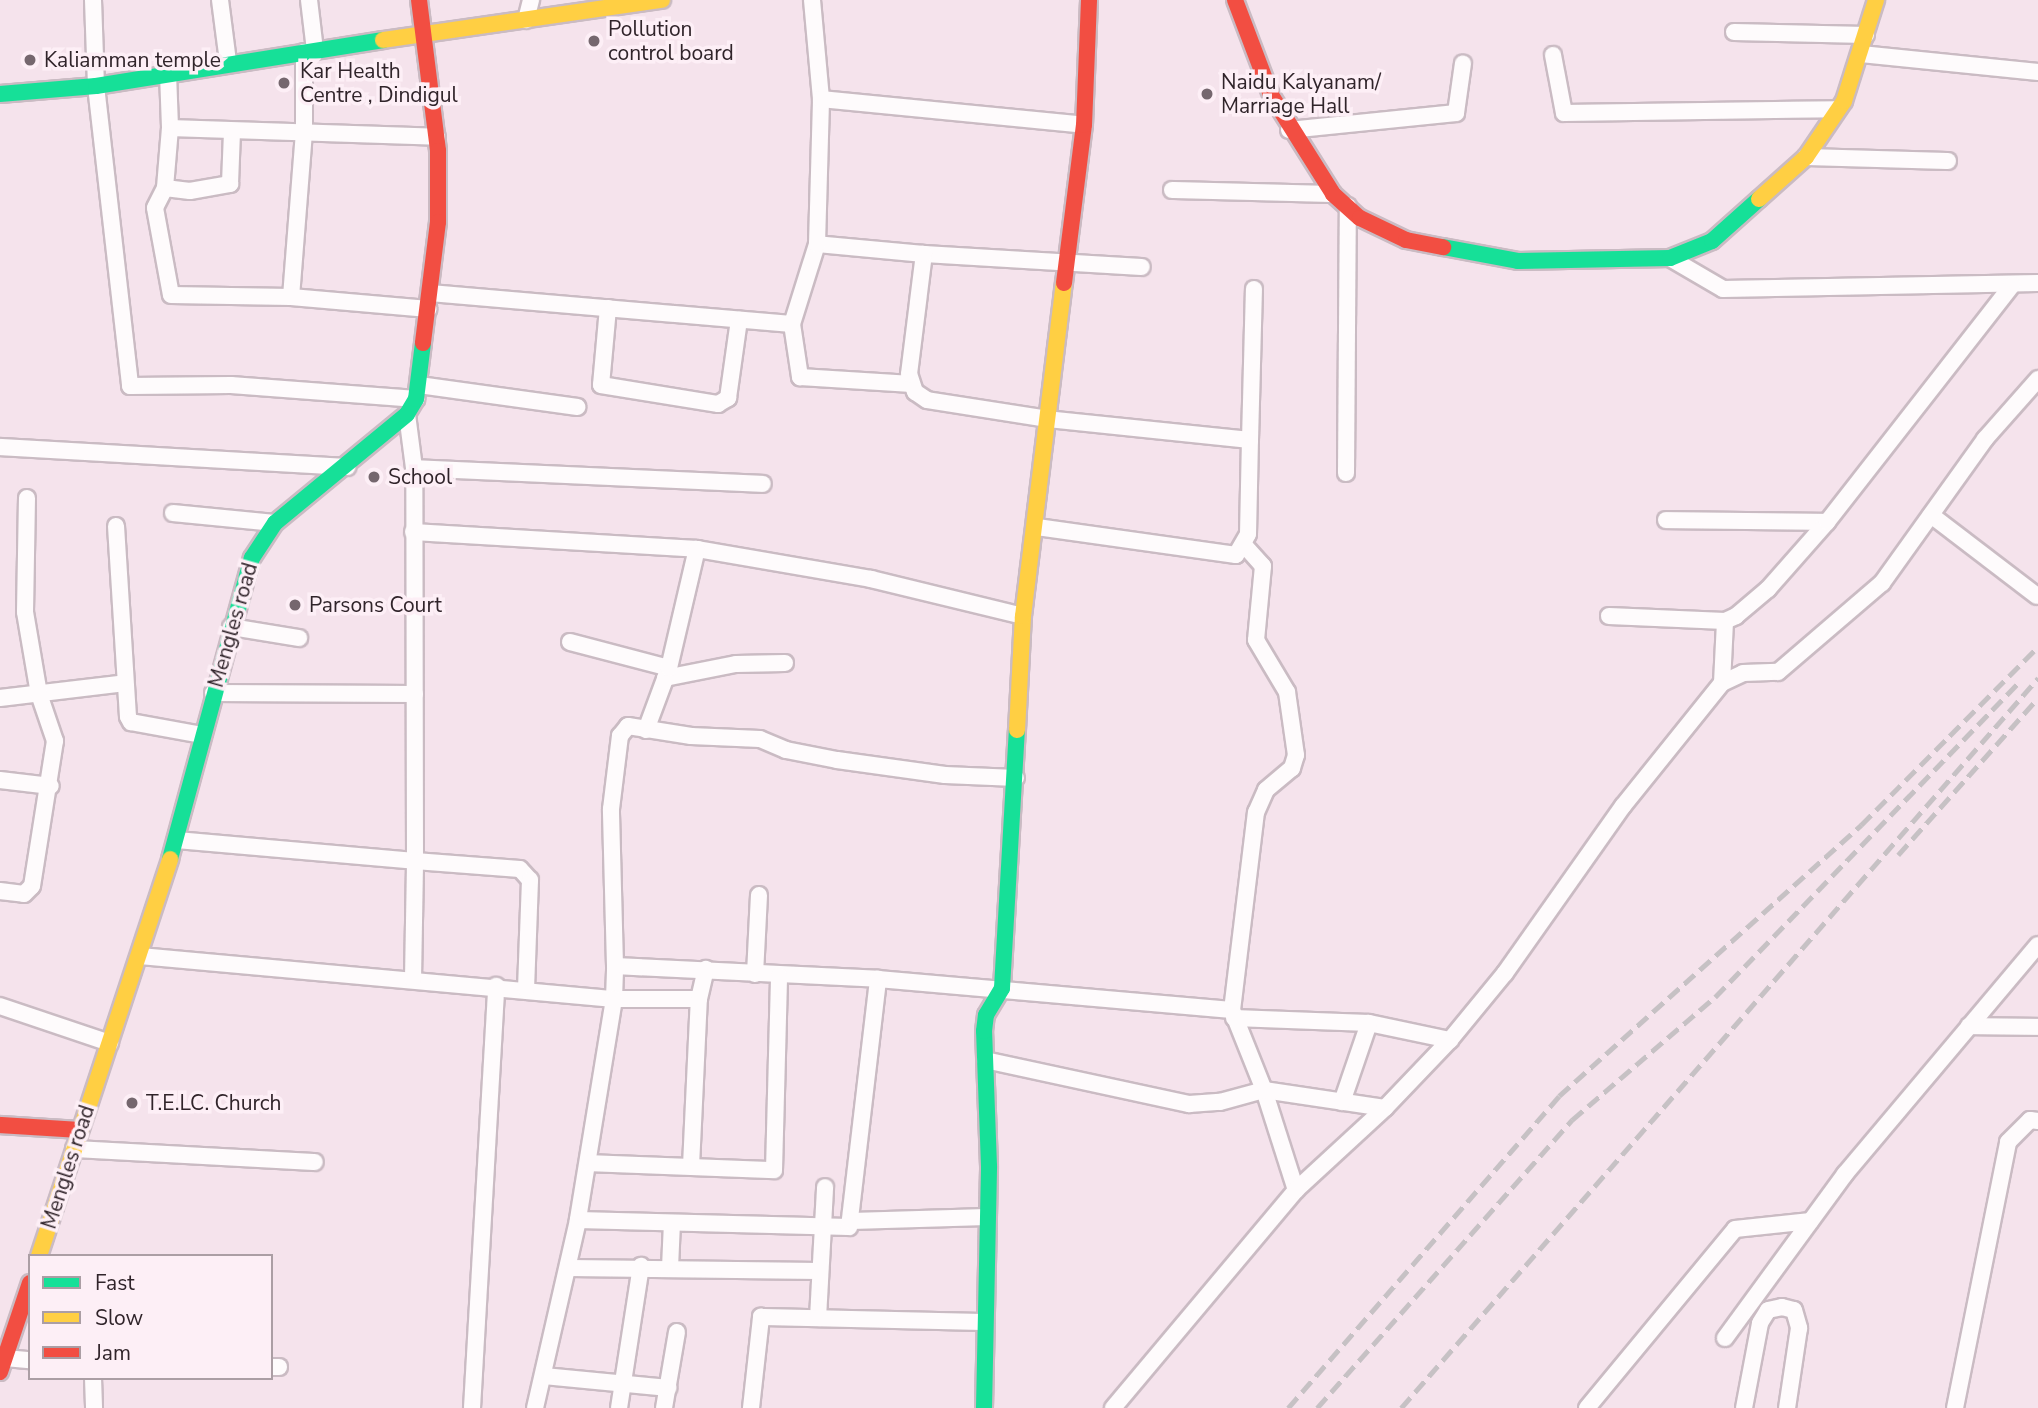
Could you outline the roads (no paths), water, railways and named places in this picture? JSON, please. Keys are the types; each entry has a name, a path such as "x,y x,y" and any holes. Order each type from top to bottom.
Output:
{"main road":[{"name":"Mengles road","path":"40,1254 140,957 176,840 213,693 252,558 275,523 347,467 407,415 418,392 438,222 437,137 419,0"},
{"path":"0,94 96,86 228,62 662,0"},
{"path":"984,1408 986,1015 1002,988 1016,778 1023,616 1037,527 1084,125 1089,0"},
{"path":"1236,0 1289,130 1333,194 1360,218 1406,240 1518,261 1670,258 1712,241 1805,158 1838,109 1861,54 1876,0"},
{"path":"0,1125 80,1130"},
{"path":"4,1354 28,1288"}],"street":[{"path":"93,0 96,86 130,386 231,385 418,392 578,407"},
{"path":"220,0 228,62"},
{"path":"291,297 310,51 309,0"},
{"path":"526,20 531,0"},
{"path":"812,0 821,99 817,244 792,324 800,377 912,384 927,400 1048,419 1250,440"},
{"path":"1734,32 1866,35"},
{"path":"1861,54 2038,72"},
{"path":"1553,55 1564,113 1838,109"},
{"path":"1289,130 1456,113 1463,63"},
{"path":"168,73 170,128 165,188 155,208 171,295 608,308 792,324"},
{"path":"821,99 1084,125"},
{"path":"170,128 232,133 437,137"},
{"path":"165,188 190,191 230,184 232,133"},
{"path":"1805,158 1948,161"},
{"path":"1172,190 1333,194"},
{"path":"1346,473 1348,206"},
{"path":"817,244 924,254 1142,267"},
{"path":"912,384 924,254"},
{"path":"1670,258 1723,289 2038,283"},
{"path":"1609,616 1725,621 1768,589 1827,522 2012,285"},
{"path":"1037,527 1224,556 1236,555 1245,545 1254,289"},
{"path":"608,308 601,385 718,404 728,398 739,320"},
{"path":"1113,1408 1296,1190 1385,1108 1450,1040 1505,972 1623,806 1722,683 1743,673 1778,671 1882,583 1986,439 2038,379"},
{"path":"407,415 414,468 413,979"},
{"path":"0,447 347,467"},
{"path":"414,468 763,484"},
{"path":"0,891 23,894 32,886 51,786 55,741 39,694 25,612 27,498"},
{"path":"173,513 275,523"},
{"path":"1931,515 2037,596"},
{"path":"1667,520 1827,522"},
{"path":"116,526 126,710 131,722 202,735"},
{"path":"413,532 697,549 872,579 1023,616"},
{"path":"1245,545 1263,566 1256,640 1287,692 1296,755 1293,768 1266,790 1256,812 1233,1014 1264,1090 1296,1190"},
{"path":"646,730 667,673 697,549"},
{"path":"1722,683 1725,621"},
{"path":"231,627 299,638"},
{"path":"570,642 667,673 728,665 785,663"},
{"path":"0,698 125,683"},
{"path":"213,693 415,694"},
{"path":"535,1408 570,1268 614,999 611,809 620,736 628,726 646,730 760,739 798,753 945,775 1016,778"},
{"path":"0,780 51,786"},
{"path":"176,840 520,869 526,874 530,893 526,989"},
{"path":"755,974 759,895"},
{"path":"1725,1338 1811,1221 2038,944"},
{"path":"140,957 496,986 614,999 699,999"},
{"path":"615,966 706,969 779,976 878,979 1002,988 1233,1014 1369,1023 1450,1040"},
{"path":"691,1166 699,999 706,969"},
{"path":"588,1163 774,1170 779,976"},
{"path":"578,1220 845,1228 851,1221 878,979"},
{"path":"472,1408 496,986"},
{"path":"0,1006 110,1043"},
{"path":"1342,1102 1369,1023"},
{"path":"1969,1026 2038,1027"},
{"path":"985,1060 1189,1104 1220,1102 1264,1090 1385,1108"},
{"path":"1955,1408 2008,1142 2030,1120 2038,1121"},
{"path":"74,1149 315,1163"},
{"path":"818,1318 825,1187"},
{"path":"851,1221 987,1217"},
{"path":"1587,1408 1734,1229 1811,1221"},
{"path":"670,1268 672,1223"},
{"path":"570,1268 641,1266 819,1271"},
{"path":"619,1408 641,1266"},
{"path":"1744,1408 1760,1323 1768,1310 1783,1307 1794,1310 1799,1328 1787,1408"},
{"path":"751,1408 761,1317 985,1322"},
{"path":"664,1408 677,1332"},
{"path":"4,1354 28,1360"},
{"path":"544,1376 668,1388"},
{"path":"93,1380 94,1408"}],"railway":[{"path":"1288,1408 1559,1096 1861,825 2038,647"},
{"path":"1401,1408 2038,678"},
{"path":"1317,1408 1572,1120 1715,997 2019,682"},
{"path":"1898,855 2038,698"}],"place":[{"name":"Pollution control board","path":"594,41"},
{"name":"Kaliamman temple","path":"30,60"},
{"name":"Kar Health Centre , Dindigul","path":"284,83"},
{"name":"Naidu Kalyanam/ Marriage Hall","path":"1207,94"},
{"name":"School","path":"374,477"},
{"name":"Parsons Court","path":"295,605"},
{"name":"T.E.LC. Church","path":"132,1103"}]}
